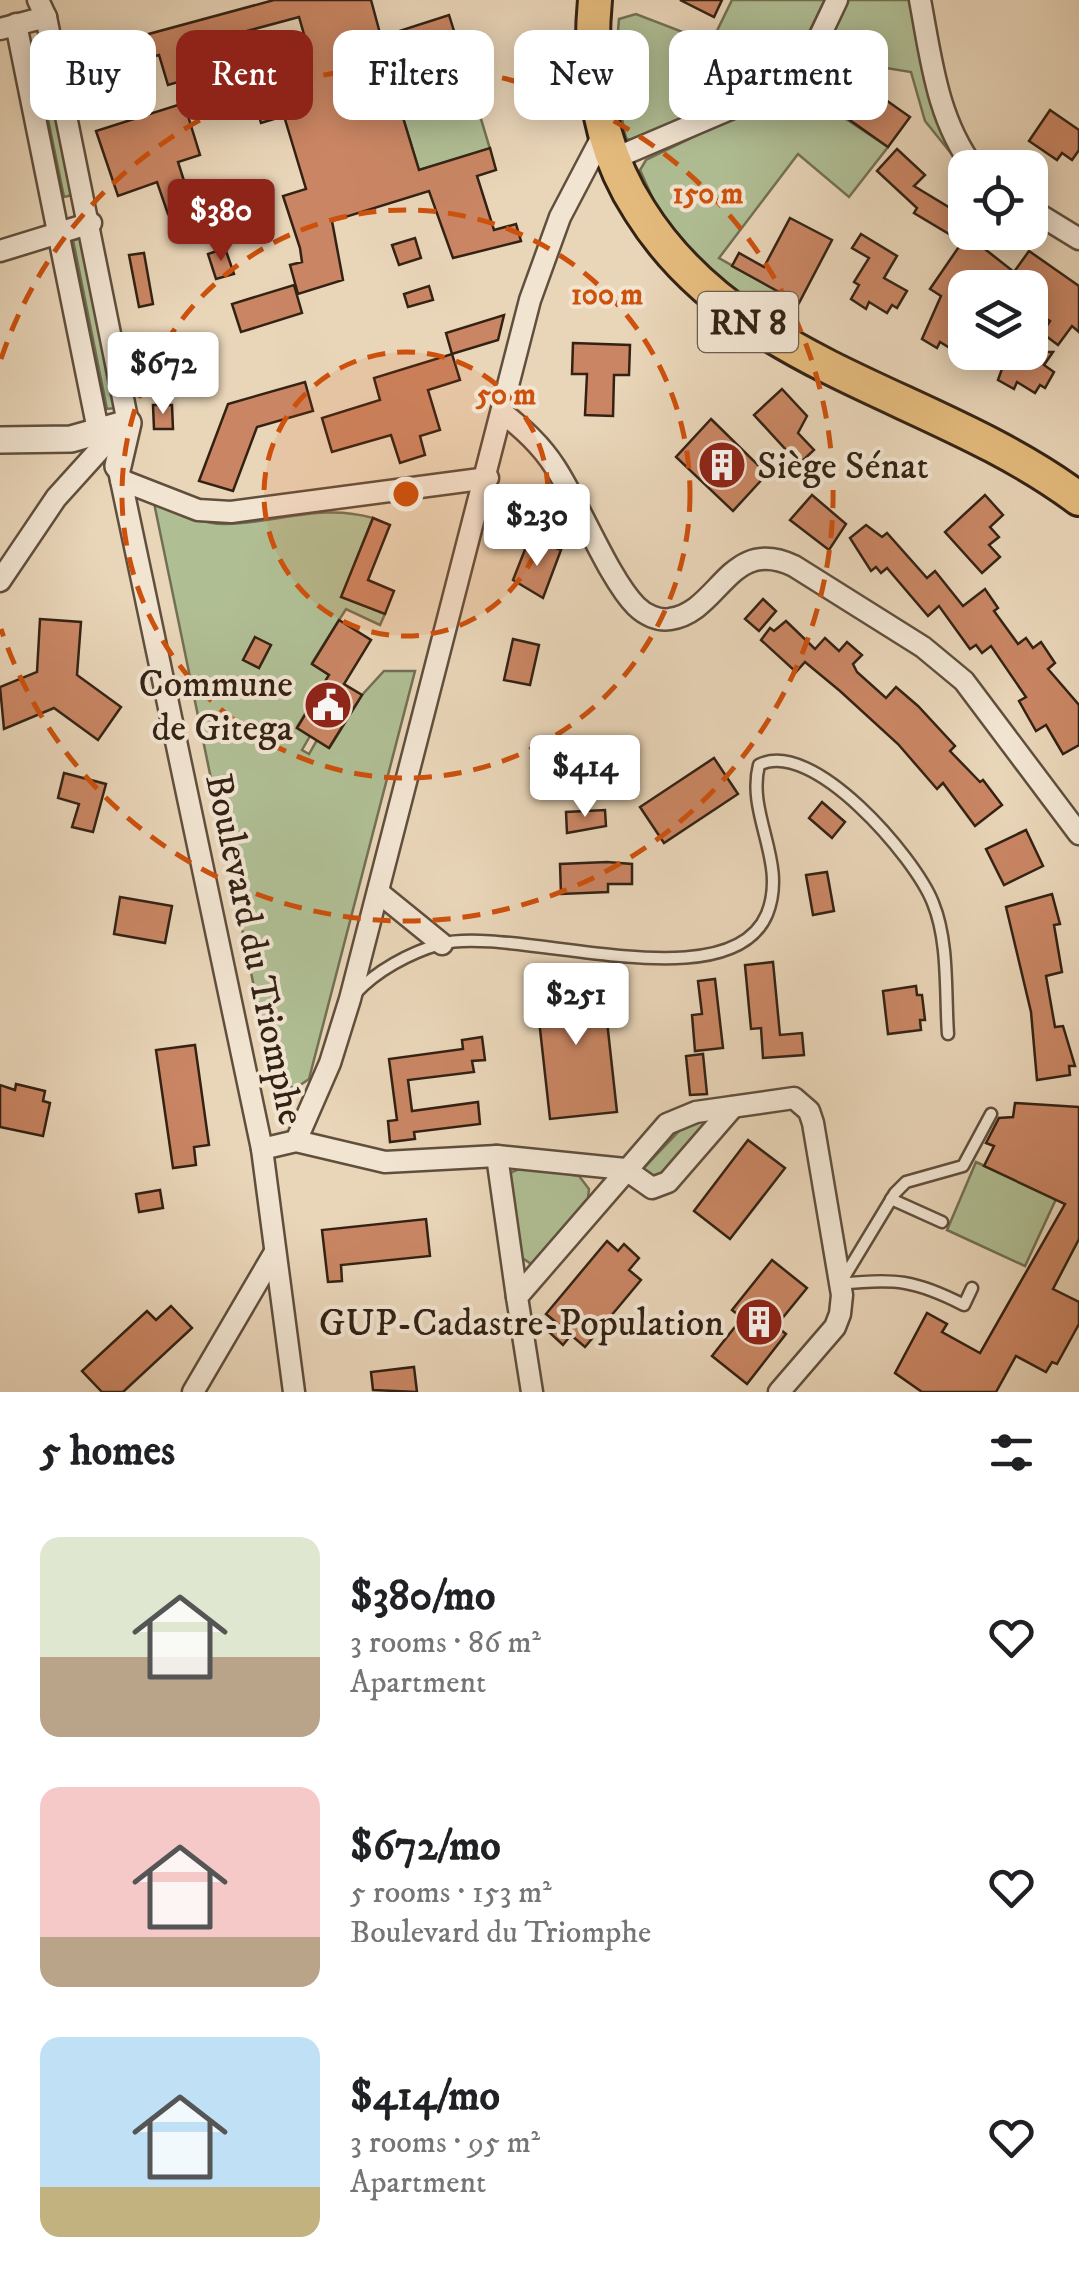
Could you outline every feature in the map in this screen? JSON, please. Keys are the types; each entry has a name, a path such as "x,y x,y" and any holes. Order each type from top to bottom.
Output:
{"main road":[{"name":"RN 8","path":"595,0 595,86 608,146 628,194 683,270 730,310 799,353 1017,459 1079,499"}],"street":[{"path":"296,1141 330,1063 350,999 502,412 560,217 608,146 782,87 808,59 837,0"},
{"path":"920,0 940,102 961,150"},
{"path":"0,581 56,498 110,456 128,423 91,223 42,8 8,26"},
{"name":"Boulevard du Triomphe","path":"8,26 60,231 262,1149 294,1392"},
{"path":"1048,220 1079,239"},
{"path":"0,251 91,223"},
{"path":"502,412 534,439 554,466 627,593 646,613 665,620 684,614 736,569 758,559 794,566 923,648 964,681 1079,834"},
{"path":"110,456 128,423"},
{"path":"0,440 70,439 110,456 198,510 231,512 488,478"},
{"path":"378,892 442,944"},
{"path":"517,1297 625,1170 678,1117 794,1098 809,1111 840,1284 840,1314 835,1327 779,1392"},
{"path":"262,1149 296,1141 386,1162 497,1156 625,1170 644,1185 660,1187 733,1106"},
{"path":"497,1156 532,1392"},
{"path":"193,1392 276,1252"}],"lane":[{"path":"350,999 370,978 442,944 473,941 622,957 663,957 737,946 751,936 766,915 773,888 771,854 755,799 756,774 759,764 784,758 802,763 881,826 923,882 940,932 948,1034"},
{"path":"840,1284 891,1198 906,1182 962,1166 992,1114"},
{"path":"891,1198 942,1222"},
{"path":"840,1284 902,1280 921,1284 964,1306 972,1288"}],"green space":[{"path":"732,0 825,0 810,30 717,30"},
{"path":"847,0 912,0 931,104 951,150 925,121 911,72 888,68 888,30 832,30"},
{"path":"636,14 677,30 669,30 669,120 679,120 632,141 626,138 622,120 649,120 649,30 618,30 619,19"},
{"path":"48,120 57,120 72,195 64,197"},
{"path":"404,120 481,120 490,149 419,170"},
{"path":"728,120 848,120 888,147 849,197 798,154 719,258 795,301 782,326 718,287 658,210 640,170 646,160"},
{"path":"81,238 116,408 107,409 73,240"},
{"path":"153,498 188,516 217,524 335,512 373,518 342,596 385,614 380,625 346,609 312,663 329,675 297,727 310,736 302,750 309,754 317,740 330,747 362,695 384,671 415,671 309,1079 296,1088 286,1086 272,1074"},
{"path":"710,1119 662,1175 657,1178 641,1171 683,1127"},
{"path":"976,1162 1056,1199 1025,1266 947,1230"},
{"path":"523,1167 579,1176 589,1189 588,1198 533,1265 519,1256 508,1183 510,1173"}],"building":[{"path":"274,0 371,0 379,30 333,30 333,120 404,120 419,170 490,148 496,170 477,176 494,230 516,224 521,241 453,258 429,191 332,221 343,280 298,294 290,265 302,262 300,248 283,196 306,189 285,120 313,120 313,30 303,30 299,17 251,30 176,30 176,83 168,85 159,55 156,56 156,32"},
{"path":"680,0 722,0 714,17"},
{"path":"449,15 454,30 403,30"},
{"path":"888,101 910,117 888,147 850,120 888,120"},
{"path":"176,106 176,120 189,120 200,155 178,162 192,206 168,214 157,182 118,196 96,131 131,120 156,120 156,112"},
{"path":"1050,110 1079,130 1079,150 1072,160 1062,153 1057,160 1048,150 1029,141"},
{"path":"897,149 925,175 914,186 948,207 948,233 914,213 917,208 877,171"},
{"path":"790,218 832,240 799,303 732,266 739,253 764,267"},
{"path":"861,234 897,256 884,278 907,291 897,308 892,305 887,313 869,302 866,309 851,299 859,285 854,282 869,258 852,248"},
{"path":"415,238 421,258 399,265 392,245"},
{"path":"225,248 234,274 216,279 208,254"},
{"path":"957,250 986,250 1011,270 948,270 948,347 940,342 937,348 922,339 941,296 930,289"},
{"path":"1029,251 1079,286 1079,332 1072,326 1058,345 1048,338 1048,270 1015,270"},
{"path":"144,253 153,304 139,307 129,255"},
{"path":"294,285 302,313 241,332 232,304"},
{"path":"429,286 433,300 408,307 404,294"},
{"path":"504,315 498,340 452,354 446,333"},
{"path":"573,343 630,345 629,375 614,375 613,416 585,415 587,374 572,374"},
{"path":"452,354 460,380 428,390 440,430 420,436 425,455 400,463 391,435 332,452 322,418 380,400 374,378"},
{"path":"1048,368 1054,372 1045,388 1040,385 1035,393 1017,382 1014,389 998,380 1002,370"},
{"path":"305,382 313,411 257,427 233,491 199,481 228,404"},
{"path":"782,389 807,416 798,433 814,450 799,464 754,415"},
{"path":"153,405 172,405 173,429 154,429"},
{"name":"Siège Sénat","path":"711,419 767,474 733,511 676,457"},
{"path":"812,495 846,524 829,550 790,520"},
{"path":"985,495 1003,515 990,527 999,537 989,545 1000,557 982,573 945,532"},
{"path":"373,518 390,525 368,580 394,591 385,614 341,597"},
{"path":"866,525 882,537 887,533 927,578 935,571 963,606 985,589 998,608 994,611 1018,644 1026,638 1033,648 1041,642 1055,663 1048,669 1079,705 1079,745 1063,754 1046,725 1036,731 1019,701 1026,697 991,646 982,653 976,645 970,649 939,606 928,616 887,568 881,573 876,567 871,571 850,538"},
{"path":"544,543 561,550 543,598 513,580 526,547 540,553"},
{"path":"763,599 776,611 759,631 745,619"},
{"path":"40,619 81,622 77,675 121,707 98,740 54,708 4,729 0,687 37,672"},
{"path":"339,620 371,640 344,684 362,695 329,748 297,728 329,675 312,664"},
{"path":"786,621 815,649 825,638 839,651 847,642 862,655 853,664 857,672 886,698 896,687 918,706 955,746 950,751 980,782 983,780 1002,805 975,826 943,783 937,789 898,744 840,691 805,662 796,672 761,640 770,628 774,631"},
{"path":"255,637 271,645 259,668 243,660"},
{"path":"513,639 539,645 530,685 504,680"},
{"path":"714,758 738,794 664,843 640,807"},
{"path":"64,773 106,784 93,832 72,827 79,804 58,798"},
{"path":"822,802 845,822 832,838 809,818"},
{"path":"605,810 606,826 567,833 566,812"},
{"path":"1026,830 1043,866 1004,885 986,849"},
{"path":"560,864 632,864 632,884 608,884 608,892 561,894"},
{"path":"827,872 834,911 813,915 806,875"},
{"path":"1052,894 1060,924 1054,925 1062,972 1046,976 1055,1027 1063,1026 1075,1066 1069,1066 1070,1075 1037,1080 1031,1012 1006,907"},
{"path":"120,897 172,906 165,943 114,934"},
{"path":"773,962 780,1035 802,1033 804,1055 763,1058 761,1028 751,1029 745,965"},
{"path":"602,976 617,1112 550,1119 535,984"},
{"path":"715,979 723,1048 695,1051 692,1015 702,1014 698,981"},
{"path":"916,986 917,995 922,995 925,1020 920,1020 921,1030 888,1034 883,991"},
{"path":"482,1037 485,1060 472,1061 474,1072 408,1080 412,1111 478,1102 480,1124 414,1132 415,1139 390,1142 388,1121 397,1120 389,1059 463,1049 462,1040"},
{"path":"195,1045 209,1145 194,1147 196,1165 173,1168 156,1050"},
{"path":"703,1054 707,1094 690,1095 686,1056"},
{"path":"16,1084 45,1091 43,1101 50,1103 43,1136 0,1127 0,1085 15,1090"},
{"path":"1015,1103 1079,1107 1079,1239 1053,1289 1079,1302 1079,1324 1057,1364 1052,1362 1046,1372 1016,1356 996,1392 922,1392 895,1373 927,1313 947,1324 942,1332 980,1353 1065,1204 984,1166 994,1146 986,1143 999,1118 1013,1117"},
{"path":"748,1140 785,1168 730,1239 694,1211"},
{"path":"160,1190 163,1208 139,1212 136,1194"},
{"path":"426,1219 430,1256 341,1265 342,1281 328,1282 322,1230"},
{"path":"607,1241 618,1251 624,1244 639,1258 629,1270 641,1280 585,1347 571,1335 563,1345 550,1333 558,1324 546,1314"},
{"name":"GUP-Cadastre-Population","path":"772,1260 807,1288 776,1326 786,1334 747,1384 712,1356 742,1318 732,1310"},
{"path":"171,1306 192,1328 123,1392 102,1392 82,1371 147,1311 156,1320"},
{"path":"414,1367 417,1392 373,1390 371,1372"}],"place":[{"name":"Siège Sénat","path":"722,465"},
{"name":"Commune de Gitega","path":"328,705"},
{"name":"GUP-Cadastre-Population","path":"759,1322"}]}
